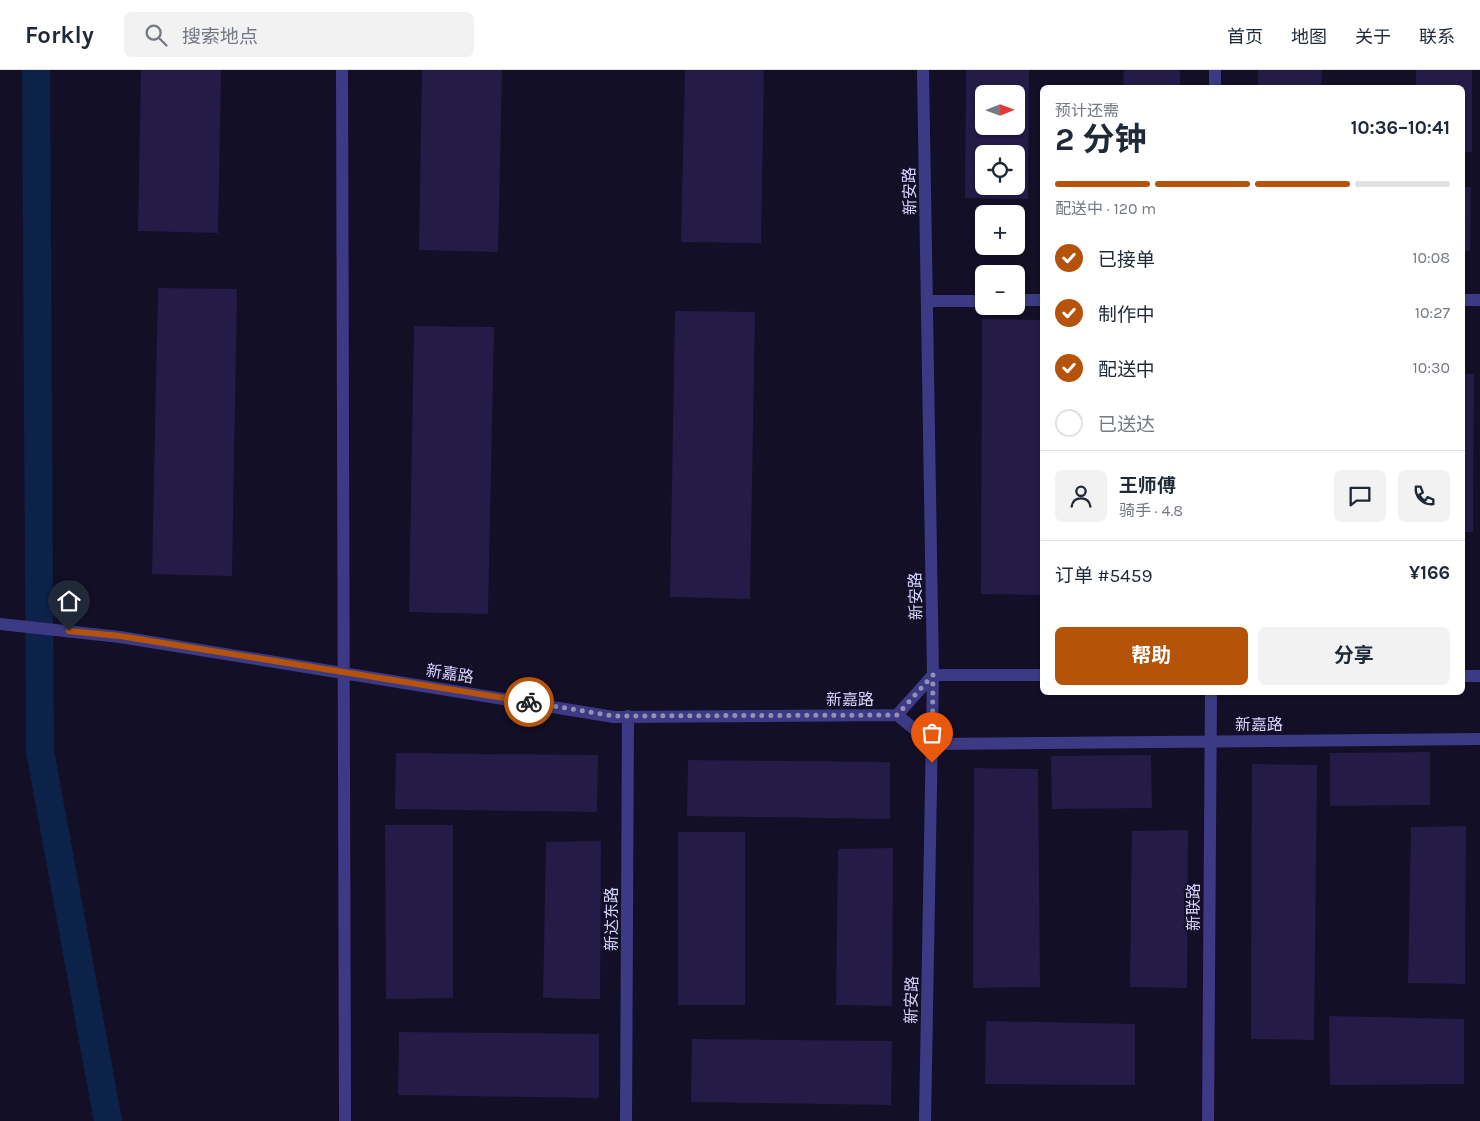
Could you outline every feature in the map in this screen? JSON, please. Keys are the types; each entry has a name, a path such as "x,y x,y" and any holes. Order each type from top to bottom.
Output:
{"street":[{"path":"342,70 345,1121"},
{"name":"新安路","path":"923,70 933,675 925,1121"},
{"path":"1215,70 1215,85"},
{"path":"927,301 975,300"},
{"path":"1025,300 1040,300"},
{"path":"1465,300 1480,300"},
{"name":"新嘉路","path":"0,624 120,636 604,715 897,715 933,744 1480,739"},
{"path":"933,675 1040,675"},
{"name":"新嘉路","path":"897,715 933,675"},
{"path":"1465,676 1480,676"},
{"name":"新联路","path":"1208,1121 1211,695"},
{"name":"新达东路","path":"626,1121 628,716"}],"building":[{"path":"141,70 221,70 218,233 138,231"},
{"path":"422,70 502,70 498,252 419,250"},
{"path":"685,70 764,70 761,243 681,242"},
{"path":"966,70 1029,70 1028,199 965,198"},
{"path":"1124,70 1180,70 1180,85 1123,85"},
{"path":"1258,70 1322,70 1321,85 1258,85"},
{"path":"1416,70 1472,70 1472,152 1465,152 1465,85 1416,85"},
{"path":"1465,187 1471,187 1470,251 1465,251"},
{"path":"158,288 237,289 232,576 152,574"},
{"path":"675,311 755,312 750,599 670,597"},
{"path":"982,319 1040,320 1040,595 981,594"},
{"path":"414,326 494,327 488,614 409,612"},
{"path":"1465,374 1474,374 1473,532 1465,532"},
{"path":"1430,752 1430,805 1330,806 1330,753"},
{"path":"396,753 598,755 597,812 395,809"},
{"path":"1151,755 1152,808 1052,809 1051,756"},
{"path":"688,760 890,762 890,819 687,816"},
{"path":"1252,764 1317,765 1314,1040 1251,1039"},
{"path":"974,768 1038,769 1040,987 973,988"},
{"path":"385,825 453,825 453,998 386,999"},
{"path":"1466,826 1465,984 1408,983 1411,827"},
{"path":"1188,830 1187,988 1130,987 1132,831"},
{"path":"678,832 745,832 745,1005 678,1005"},
{"path":"601,841 600,999 543,998 546,842"},
{"path":"893,848 892,1006 836,1005 838,849"},
{"path":"1329,1016 1464,1019 1464,1084 1330,1085"},
{"path":"986,1021 1135,1024 1135,1085 985,1084"},
{"path":"399,1032 599,1034 599,1098 398,1095"},
{"path":"692,1039 892,1041 891,1105 691,1102"}],"waterway":[{"path":"36,70 40,751 108,1121"}],"way so far":[{"path":"529,702 614,716 897,715 933,675 932,763"}],"route":[{"path":"69,631 120,636 529,702"}]}
